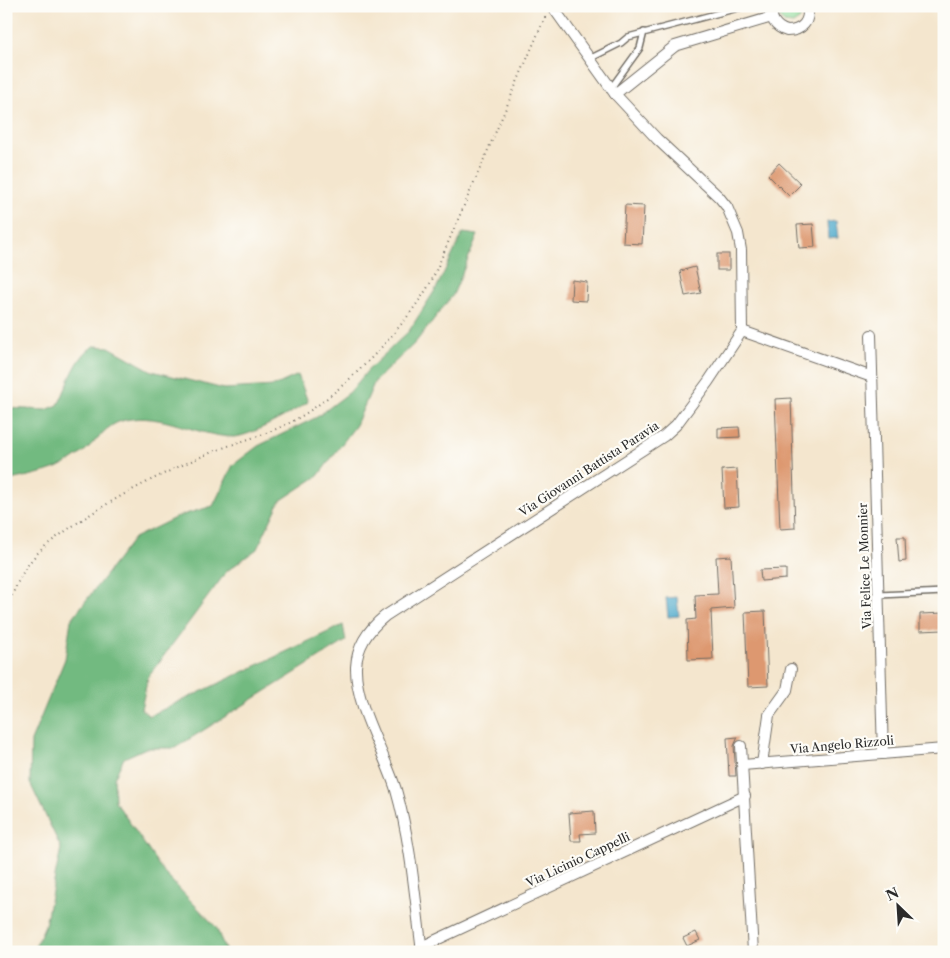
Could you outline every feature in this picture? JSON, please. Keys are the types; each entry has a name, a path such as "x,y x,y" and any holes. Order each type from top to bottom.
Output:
{"street":[{"path":"773,6 772,17 780,29 794,31 806,23 808,16 807,6"},
{"path":"550,9 613,91 658,139 711,189 727,207 738,233 741,250 742,332 872,376"},
{"path":"613,91 675,46 772,17"},
{"name":"Via Giovanni Battista Paravia","path":"421,949 400,806 389,769 368,717 357,678 357,659 364,639 376,623 399,606 664,436 676,425 742,332"},
{"name":"Via Felice Le Monnier","path":"871,335 883,754"},
{"path":"762,764 769,715 787,690 791,669"},
{"path":"742,746 753,952"},
{"name":"Via Angelo Rizzoli","path":"743,766 944,750"},
{"name":"Via Licinio Cappelli","path":"421,949 745,796"}],"lane":[{"path":"589,59 621,43 628,37 746,6"},
{"path":"613,91 640,48 644,32"},
{"path":"878,595 944,592"}],"path":[{"path":"6,610 28,564 55,539 120,496 211,452 295,420 337,390 392,335 421,300 432,280 550,9"}],"green space":[{"path":"780,6 800,6 800,19 793,24 784,23 779,16"},
{"path":"463,233 478,235 453,295 415,343 375,381 356,425 318,476 280,501 257,549 227,571 148,677 141,709 149,716 343,625 346,641 175,748 146,748 124,758 114,778 115,801 164,873 216,927 226,952 33,952 45,925 61,848 30,783 31,741 65,659 71,620 134,538 179,516 213,506 233,465 258,446 317,417 350,392 368,370 409,331 437,287"},
{"path":"94,346 109,347 152,371 224,389 274,386 298,375 308,402 260,429 233,437 205,433 153,419 125,420 112,425 86,450 64,465 45,472 6,481 6,408 46,410 58,405 77,364 87,351"}],"water":[{"path":"836,221 838,238 828,239 827,222"},
{"path":"677,597 679,616 668,617 666,598"}],"building":[{"path":"779,163 801,184 789,196 768,175"},
{"path":"625,205 644,206 642,244 623,243"},
{"path":"813,224 815,247 799,248 797,225"},
{"path":"717,254 729,254 729,270 717,270"},
{"path":"695,267 701,293 685,296 680,271"},
{"path":"572,280 587,282 586,301 571,300"},
{"path":"791,398 795,528 780,529 775,399"},
{"path":"739,427 740,437 718,438 718,428"},
{"path":"737,469 739,507 724,508 722,470"},
{"path":"897,537 905,537 906,561 899,562"},
{"path":"731,556 734,608 711,610 713,659 688,660 687,620 696,619 695,595 718,594 716,557"},
{"path":"786,569 786,579 761,581 760,570"},
{"path":"765,611 768,686 748,687 745,612"},
{"path":"944,613 944,630 920,631 920,614"},
{"path":"738,737 734,746 736,776 729,776 727,738"},
{"path":"594,811 595,833 580,834 581,841 571,841 569,813"},
{"path":"696,932 700,940 687,946 683,938"}]}
